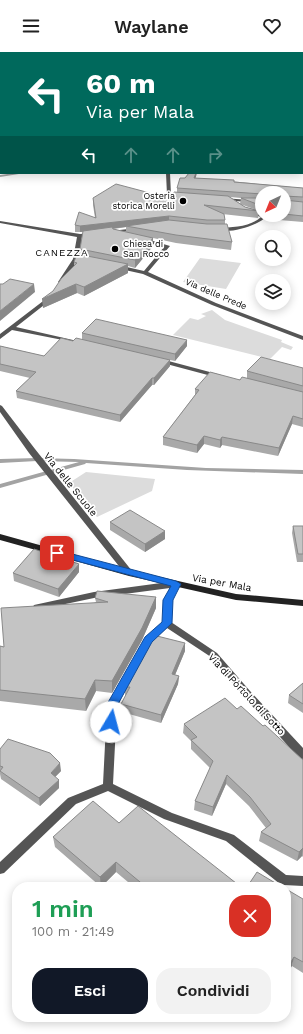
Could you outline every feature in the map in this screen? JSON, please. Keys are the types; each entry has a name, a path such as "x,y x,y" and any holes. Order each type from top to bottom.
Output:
{"main road":[{"name":"Via per Mala","path":"0,537 129,573 236,598 303,603"}],"street":[{"path":"168,174 169,196"},
{"path":"154,201 169,196 190,197"},
{"path":"219,198 255,201"},
{"path":"233,199 231,202 240,208"},
{"path":"214,229 229,229 249,224 261,220 265,216 247,211"},
{"path":"0,222 80,236 147,228"},
{"path":"109,232 124,236"},
{"path":"59,285 76,259 80,236"},
{"path":"138,239 167,246 145,273"},
{"path":"76,259 84,260"},
{"name":"Via delle Prede","path":"114,267 145,273 214,304 303,338"},
{"path":"0,337 51,297 55,291"},
{"path":"12,328 79,343"},
{"path":"154,359 229,378"},
{"name":"Via delle Scuole","path":"0,407 32,451 129,573"},
{"path":"24,610 94,595 176,584"},
{"path":"108,786 112,706 149,639 167,623 168,600 176,584"},
{"name":"Via di Pòrtolo di Sotto","path":"167,623 214,655 247,694 303,755"},
{"path":"0,869 72,801 108,786 168,816 230,838 284,880 303,881"}],"shaded area":[{"path":"200,258 241,263 226,289 183,282"},
{"path":"212,310 225,320 282,340 281,342 293,347 291,350 282,347 270,359 173,335 190,318 198,320 206,316 201,314"},
{"path":"86,472 155,479 152,491 97,517 69,483"}],"building":[{"path":"188,174 196,174 194,178 234,180 234,182 280,186 255,186 255,194 177,188 180,178 185,178"},
{"path":"116,184 150,193 151,197 158,195 169,198 174,192 228,196 245,207 255,211 204,205 224,214 225,220 207,220 169,216 80,226 75,225 79,212 96,218 93,198"},
{"path":"291,187 303,188 303,197 291,196"},
{"path":"241,198 255,198 255,203"},
{"path":"291,201 303,202 303,216 291,215"},
{"path":"169,220 207,224 227,224 232,242 176,235 126,226"},
{"path":"112,227 113,229 153,238 135,260 80,249 83,231"},
{"path":"77,254 128,264 84,287 76,284 42,299 53,291 61,279 77,263 74,262"},
{"path":"10,279 34,284 0,311 0,284 3,284"},
{"path":"96,319 187,340 175,354 82,333"},
{"path":"61,338 73,341 76,338 170,360 154,378 152,378 120,415 16,391 36,372 0,364 0,346 44,356"},
{"path":"261,357 303,368 303,386 247,371"},
{"path":"210,372 240,380 242,377 303,392 303,419 293,416 279,448 222,437 220,440 204,436 197,445 163,437 199,390 195,389"},
{"path":"130,510 165,531 145,544 110,522"},
{"path":"293,526 303,526 303,554 298,554"},
{"path":"34,549 79,564 58,589 13,573"},
{"path":"97,591 156,597 142,628 112,681 95,680 85,699 0,690 0,646 4,647 1,608 108,602 95,598"},
{"path":"153,635 185,643 172,674 179,676 161,715 121,704 130,687 125,687"},
{"path":"303,683 303,704 289,695"},
{"path":"225,698 237,709 241,706 263,726 265,725 303,760 303,848 299,852 261,832 271,824 250,797 227,775 213,807 195,801 213,761 191,740 197,737 184,724"},
{"path":"8,739 50,753 60,763 51,773 59,780 39,798 0,771 3,767 0,766 0,749"},
{"path":"93,801 119,823 138,806 235,882 140,882 116,862 100,877 53,837"},
{"path":"257,872 274,882 250,882"},
{"path":"291,892 303,899 303,962 294,957 291,962"}],"waterway":[{"path":"0,176 15,174"},
{"path":"0,461 55,460 245,471 303,472"},
{"path":"0,486 83,463"}],"place":[{"name":"Osteria storica Morelli","path":"183,201"},
{"name":"Chiesa di San Rocco","path":"115,249"}],"district":[{"name":"CANEZZA","path":"62,252"}],"route":[{"path":"57,553 129,573 176,584 168,600 167,623 149,639 112,706 111,722"}]}
